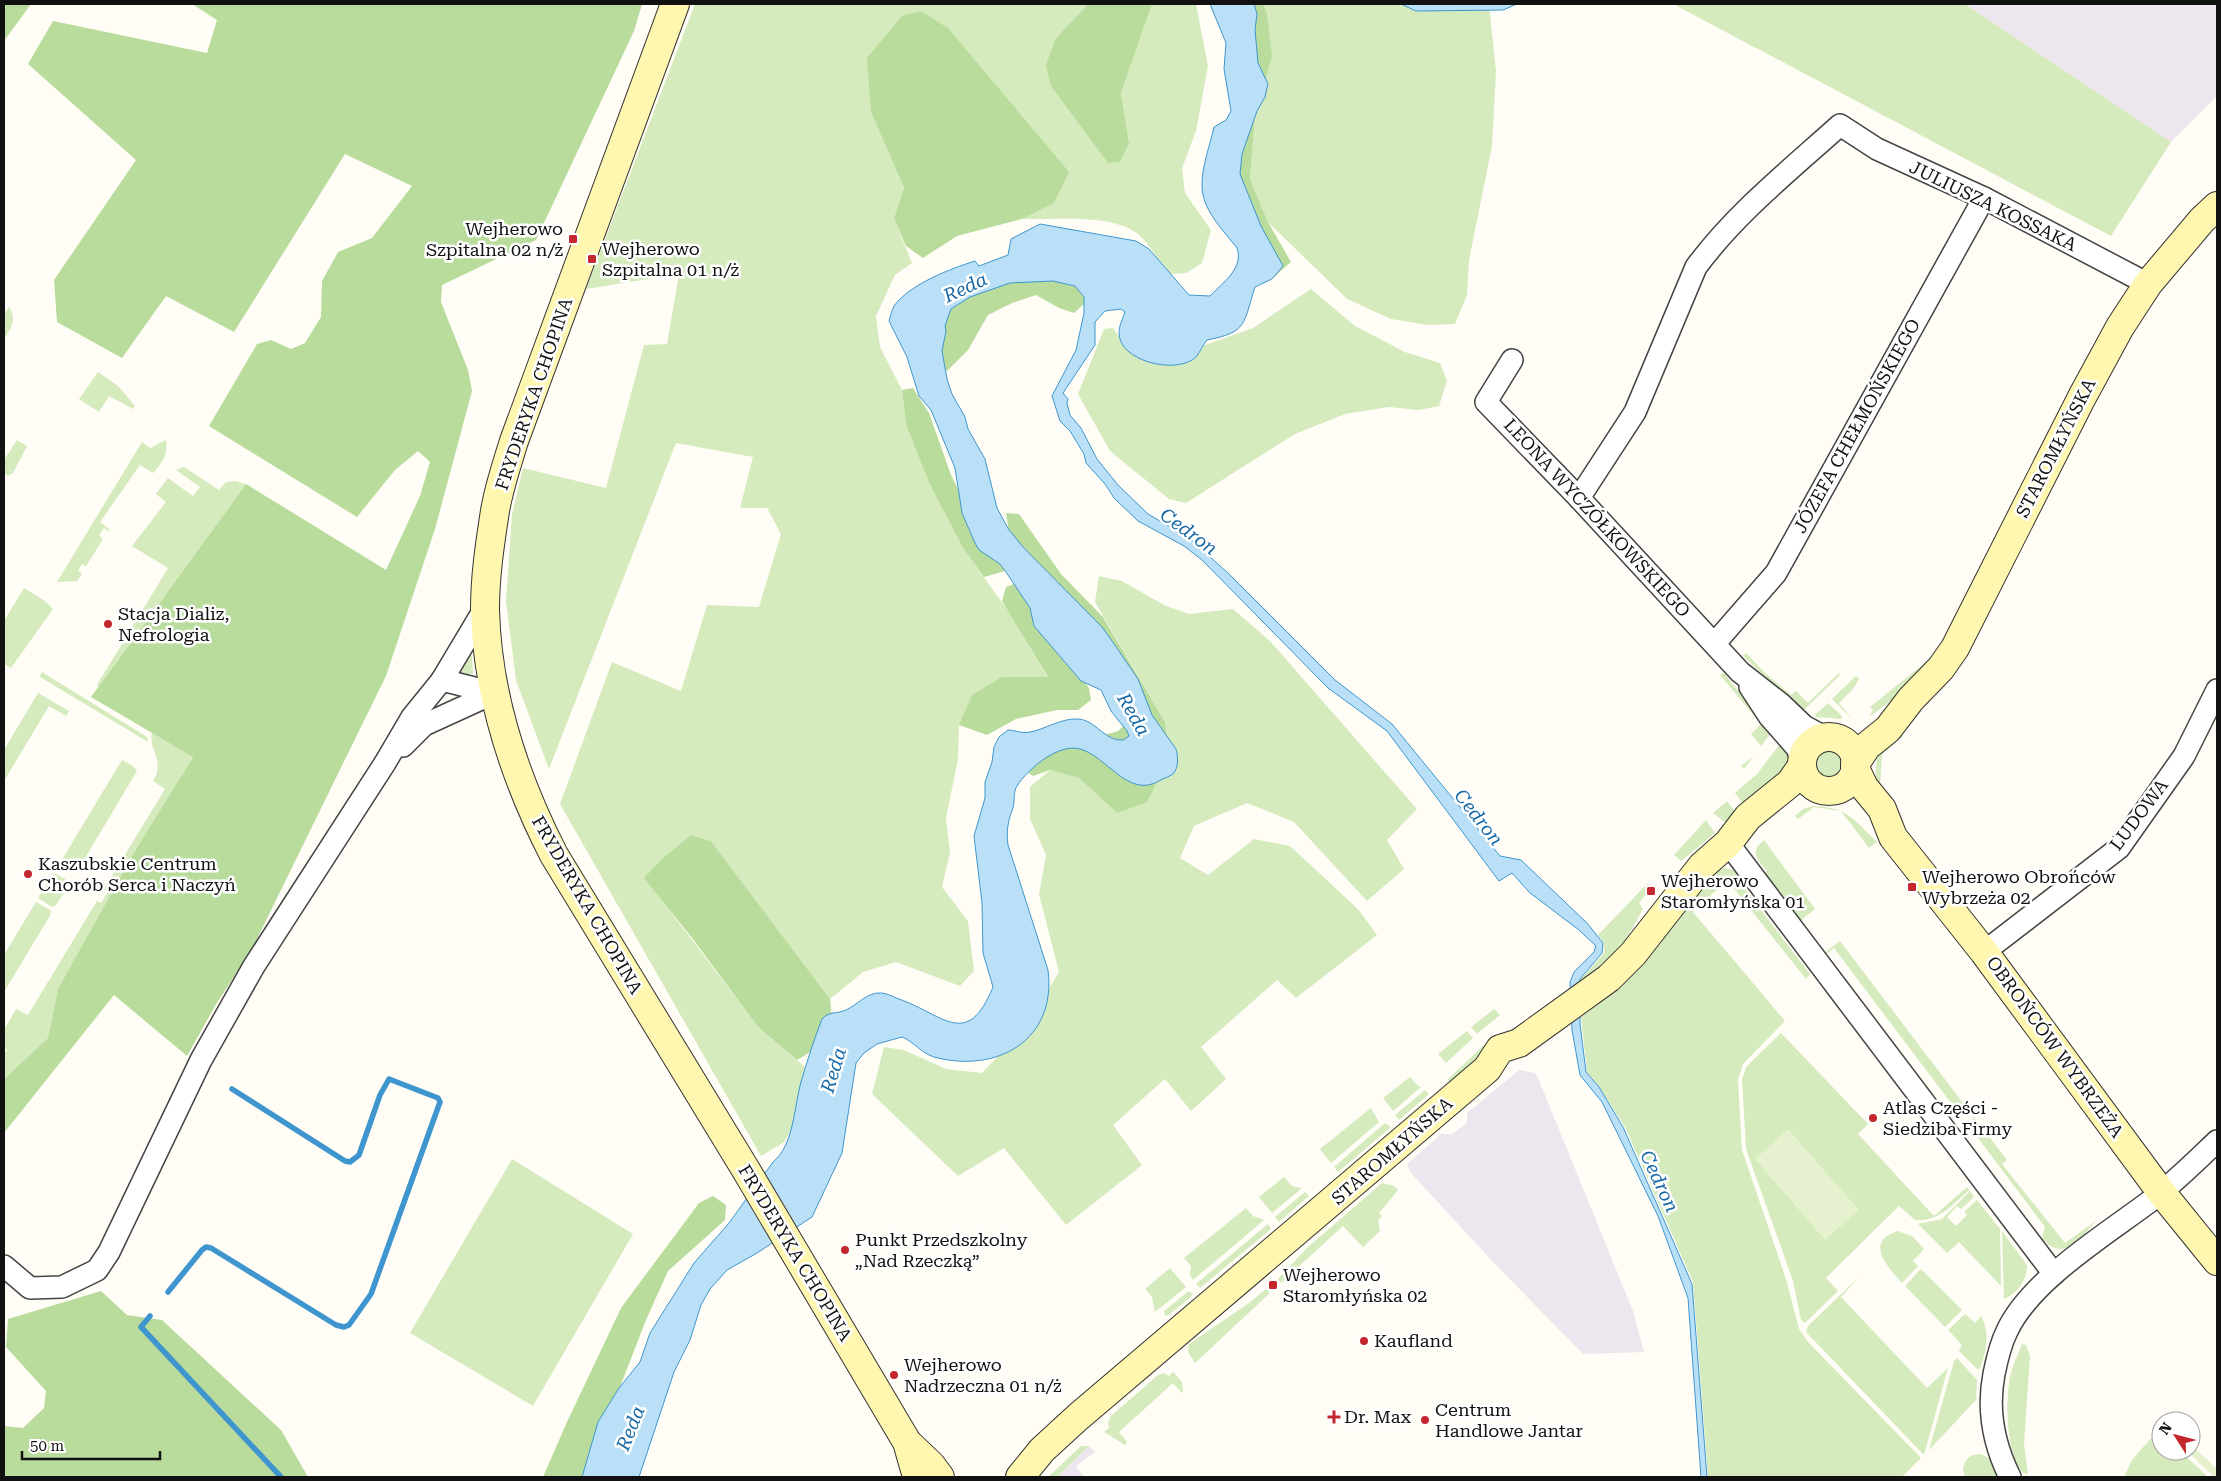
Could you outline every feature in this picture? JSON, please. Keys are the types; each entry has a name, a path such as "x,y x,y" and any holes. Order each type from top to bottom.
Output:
{"street":[{"name":"FRYDERYKA CHOPINA","path":"675,4 514,441 496,508 487,569 485,608 494,693 508,748 534,816 554,856 746,1170 907,1442 917,1477"},
{"name":"JULIUSZA KOSSAKA","path":"1579,498 1635,412 1696,267 1742,214 1840,125 1877,149 1984,198 2148,284"},
{"name":"JÓZEFA CHEŁMOŃSKIEGO","path":"1715,643 1776,573 1984,198"},
{"name":"STAROMŁYŃSKA","path":"1855,766 1867,746 1888,729 1911,699 1941,668 1962,637 1973,610 2082,396 2120,327 2148,284 2202,220 2217,206"},
{"name":"LEONA WYCZÓŁKOWSKIEGO","path":"1512,360 1486,402 1715,643 1740,672 1769,716 1797,748 1802,763"},
{"path":"4,1266 30,1288 62,1287 97,1270 109,1252 201,1060 249,974 385,763 412,717 442,680 485,608"},
{"name":"LEONA WYCZÓŁKOWSKIEGO","path":"1740,672 1781,704 1804,726 1831,738"},
{"path":"442,680 494,693"},
{"name":"LUDOWA","path":"1984,952 2118,848 2184,756 2217,690"},
{"path":"385,763 424,725 494,693"},
{"name":"STAROMŁYŃSKA","path":"1831,738 1863,727 1877,715 1911,699"},
{"path":"1831,738 1850,748 1854,755 1855,766 1850,780 1843,786 1800,799 1758,831 1728,843 1748,817 1783,789 1796,775 1809,746 1815,741 1831,738"},
{"path":"1802,763 1805,777 1811,784 1826,790"},
{"name":"OBROŃCÓW WYBRZEŻA","path":"1855,766 1864,787 1882,809 1892,834 1984,952 2162,1192 2217,1260"},
{"name":"OBROŃCÓW WYBRZEŻA","path":"1826,790 1843,795 1869,819 1892,834"},
{"path":"1728,843 2054,1274"},
{"name":"STAROMŁYŃSKA","path":"1020,1477 1042,1450 1078,1418 1487,1069 1510,1062 1519,1043 1609,978 1633,954 1702,866 1728,843"},
{"path":"2010,1477 1994,1435 1991,1400 1999,1350 2007,1329 2030,1297 2054,1274 2162,1192 2217,1142"},
{"name":"FRYDERYKA CHOPINA","path":"907,1442 931,1465 940,1477"},
{"name":"STAROMŁYŃSKA","path":"999,1477 1042,1450"}],"shaded area":[{"path":"1965,4 2217,4 2217,96 2171,142"},
{"path":"1519,1070 1535,1073 1538,1078 1633,1311 1644,1352 1583,1354 1493,1262 1410,1172 1407,1164 1441,1134 1452,1134 1467,1123 1467,1113"},
{"path":"1089,1446 1095,1452 1076,1466 1084,1477 1057,1477"}],"green space":[{"path":"4,4 31,4 4,41"},
{"path":"192,4 642,4 634,31 536,240 442,285 441,302 468,370 472,391 435,529 386,676 253,947 215,1006 187,1056 114,995 4,1133 4,1079 48,1038 58,989 134,853 193,757 91,697 246,484 386,570 420,496 430,462 418,451 395,470 357,517 209,426 257,344 271,340 291,349 305,343 321,317 322,281 338,252 372,238 412,186 345,154 234,332 166,296 122,358 57,322 54,280 136,160 28,64 53,21 207,53 217,20"},
{"path":"695,4 1088,4 1056,38 1129,143 1121,93 1152,4 1196,4 1208,66 1196,131 1182,168 1185,193 1211,230 1202,263 1186,273 1168,274 1142,238 1127,227 1099,220 1022,219 1054,203 871,112 904,188 894,218 912,263 895,275 876,316 880,347 902,390 906,425 929,483 963,548 1011,615 1048,678 959,725 958,759 946,818 950,853 942,887 968,921 974,971 960,986 896,962 863,972 830,999 711,841 691,835 664,857 645,878 758,1027 813,1074 809,1100 784,1142 761,1156 560,804 612,662 681,691 707,605 759,607 781,534 767,508 740,508 753,457 676,443 549,769 516,680 506,601 512,514 523,468 606,488 644,345 667,344 679,274 586,289"},
{"path":"1088,4 1152,4 1121,93 1129,143 1120,162 1108,163 1051,86 1046,65 1056,38"},
{"path":"1243,4 1263,4 1267,14 1272,56 1255,117 1250,179 1268,222 1291,262 1274,277 1238,211"},
{"path":"1263,4 1489,4 1496,71 1492,146 1469,260 1467,295 1455,324 1428,325 1391,319 1347,299 1268,222 1250,179 1267,14"},
{"path":"1673,4 1965,4 2171,142 2111,236"},
{"path":"921,11 948,28 1069,172 1054,203 1022,219 957,236 923,258 906,246 894,218 904,188 871,112 867,58 902,16"},
{"path":"952,272 1111,280 1074,313 1059,308 1036,295 1012,303 988,315 968,350 947,371 928,350"},
{"path":"1311,289 1355,326 1405,352 1440,363 1447,381 1439,406 1419,410 1389,407 1345,414 1295,434 1186,503 1169,499 1110,451 1078,394 1104,329 1113,328 1130,352 1194,349 1253,328"},
{"path":"9,307 13,319 4,339 4,314"},
{"path":"98,372 118,386 135,406 133,409 109,396 99,412 79,399"},
{"path":"913,388 929,413 951,475 983,539 1005,571 984,577 963,548 929,483 906,425 902,390"},
{"path":"17,440 27,446 13,473 8,476 4,473 4,460"},
{"path":"166,440 165,454 160,465 153,473 140,465 100,522 110,530 108,531 104,528 99,535 103,539 86,566 82,564 78,571 82,574 77,581 57,582 142,442 150,448"},
{"path":"184,467 219,490 226,482 235,481 246,484 98,687 97,685 168,568 132,546 166,502 156,494 168,478 193,496 200,487 176,470"},
{"path":"1006,513 1019,514 1061,574 1103,617 1165,722 1169,758 1147,802 1117,813 1079,778 1050,770 1033,776 1023,769 1038,754 1118,731 1132,718 1009,531"},
{"path":"1099,576 1122,581 1164,605 1189,614 1233,609 1270,641 1417,809 1387,840 1404,869 1367,901 1294,822 1247,803 1194,826 1180,858 1208,875 1254,839 1290,846 1358,909 1377,935 1296,998 1277,980 1201,1047 1226,1079 1191,1111 1165,1079 1113,1125 1142,1165 1066,1225 1004,1148 958,1176 872,1094 884,1047 904,1050 946,1069 982,1073 1024,1029 1059,972 1039,894 1046,855 1030,819 1030,787 1050,770 1079,778 1117,813 1165,722 1095,602"},
{"path":"1016,583 1089,688 1091,700 1078,710 1057,710 1016,719 987,735 959,725 972,695 1002,677 1048,677 1002,601 1006,587"},
{"path":"24,588 45,601 53,609 11,668 4,664 4,621"},
{"path":"471,643 473,674 451,674"},
{"path":"1746,653 1765,673 1791,695 1796,691 1808,703 1839,673 1840,675 1803,711 1743,656"},
{"path":"1930,659 1904,691 1869,717 1873,710 1870,707"},
{"path":"42,672 147,737 148,742 40,677"},
{"path":"1724,673 1771,733 1761,746 1751,734 1761,724 1720,675"},
{"path":"1856,676 1859,679 1853,689 1839,703 1853,720 1832,699"},
{"path":"38,693 69,711 66,716 49,706 4,781 4,750"},
{"path":"1828,703 1841,715 1842,719 1815,717"},
{"path":"1899,732 1903,736 1882,755 1880,786 1875,781 1877,756"},
{"path":"152,733 193,756 58,989 48,1038 4,1079 4,1055 7,1050 4,1048 4,1030 16,1009 28,1015 97,901 101,903 108,892 104,889 165,789 153,781 158,767 152,745"},
{"path":"1783,740 1788,746 1791,763 1747,809 1735,793 1757,774"},
{"path":"1829,750 1839,754 1843,764 1839,774 1829,778 1819,774 1815,764 1819,754"},
{"path":"1753,756 1744,769 1741,766"},
{"path":"122,760 133,766 137,771 79,868 72,870 60,863"},
{"path":"1727,801 1738,815 1727,824 1713,813"},
{"path":"1813,806 1839,811 1814,807 1798,819 1795,816 1803,809"},
{"path":"1841,812 1856,821 1877,842 1869,848"},
{"path":"1706,820 1715,833 1681,861 1674,855"},
{"path":"691,835 711,841 830,999 834,1038 797,1060 758,1027 692,938 644,878 664,857"},
{"path":"1764,840 1815,909 1799,922 1762,875 1767,871 1756,856 1756,852 1759,844"},
{"path":"1724,868 1733,870 1740,877 1738,880 1810,974 1806,979 1727,880 1693,912 1785,1021 1743,1064 1738,1080 1742,1150 1786,1279 1799,1329 1808,1342 1921,1458 1902,1477 1708,1477 1693,1282 1625,1127 1587,1072 1581,1017 1617,989 1702,887 1715,873"},
{"path":"54,873 65,879 68,886 56,905 52,907 38,898"},
{"path":"1648,883 1651,888 1639,903 1643,909 1619,952 1581,985 1581,979 1604,953 1604,943 1598,935"},
{"path":"36,902 50,910 51,914 4,992 4,955"},
{"path":"1840,941 1969,1111 1957,1111 1834,948 1824,956 1823,954"},
{"path":"1494,1009 1500,1015 1477,1034 1471,1027"},
{"path":"1467,1031 1473,1038 1446,1063 1438,1054"},
{"path":"1781,1033 1868,1124 1858,1134 1934,1216 1967,1187 1969,1190 1945,1211 1931,1218 1924,1220 1915,1220 1899,1206 1826,1278 1838,1291 1805,1323 1801,1320 1793,1281 1746,1149 1742,1079 1746,1067"},
{"path":"1486,1043 1490,1047 1453,1082 1447,1080"},
{"path":"1410,1077 1421,1087 1393,1111 1383,1098"},
{"path":"1425,1090 1429,1094 1399,1120 1395,1115"},
{"path":"1371,1108 1379,1122 1331,1163 1320,1149"},
{"path":"1974,1117 2007,1160 2002,1164 2065,1243 2097,1220 2072,1245 2058,1249 2050,1246 2042,1239 2045,1227 1969,1126"},
{"path":"1385,1123 1391,1127 1338,1172 1334,1167"},
{"path":"1788,1129 1859,1210 1825,1240 1755,1159"},
{"path":"512,1159 633,1234 533,1406 410,1333"},
{"path":"1284,1177 1292,1186 1302,1188 1272,1213 1259,1197"},
{"path":"1382,1183 1394,1186 1398,1190 1379,1213 1382,1216 1378,1220 1380,1231 1363,1247 1343,1226 1281,1283 1278,1279 1308,1247"},
{"path":"1970,1191 1974,1197 1961,1209 1957,1206 1947,1217 1956,1226 1967,1215 1964,1212 1977,1200 2000,1229 2001,1286 1959,1242 1947,1253 1918,1224 1942,1219"},
{"path":"1305,1192 1309,1196 1279,1222 1275,1217"},
{"path":"713,1196 726,1205 725,1220 668,1271 646,1320 585,1477 543,1477 621,1308 699,1203"},
{"path":"1246,1208 1253,1216 1264,1220 1193,1280 1190,1275 1191,1266 1184,1258"},
{"path":"1268,1224 1271,1229 1200,1288 1196,1284"},
{"path":"1898,1231 1912,1236 1924,1249 1913,1261 1918,1266 1902,1283 1885,1262 1880,1248 1882,1242 1888,1236"},
{"path":"2002,1231 2027,1265 2027,1271 2021,1285 2014,1293 2004,1299"},
{"path":"1170,1268 1186,1287 1155,1312 1152,1297 1145,1289"},
{"path":"1921,1269 1962,1310 1945,1327 1905,1286"},
{"path":"1860,1276 1841,1297 1927,1388 1948,1368 1924,1455 1806,1332 1808,1326"},
{"path":"1266,1289 1270,1293 1195,1363 1188,1352 1189,1344 1249,1303"},
{"path":"101,1291 127,1315 162,1320 281,1430 308,1477 4,1477 4,1426 23,1428 44,1408 46,1391 6,1347 8,1319"},
{"path":"1189,1291 1193,1295 1169,1315 1165,1316 1164,1311"},
{"path":"1965,1314 1975,1323 1981,1316 1986,1330 1986,1349 1980,1369 1977,1369 1959,1351 1962,1345 1948,1330"},
{"path":"2022,1344 2026,1345 2030,1356 2024,1444 2028,1474 2023,1473 2013,1453 2007,1414 2010,1377"},
{"path":"1957,1358 1977,1380 1976,1400 1929,1450 1954,1361"},
{"path":"1173,1372 1182,1382 1182,1393 1173,1383 1119,1432 1127,1442 1125,1445 1104,1432 1109,1428 1108,1422 1111,1416 1158,1375 1164,1373 1169,1376"},
{"path":"2151,1438 2151,1461 2191,1461 2208,1477 2124,1477 2132,1460"},
{"path":"1081,1446 1089,1446 1057,1477 1048,1477"},
{"path":"1981,1454 1990,1459 1998,1477 1965,1477 1963,1469 1965,1462 1971,1456"},
{"path":"2201,1454 2217,1469 2217,1477 2214,1477 2197,1461 2201,1461"}],"water":[{"name":"Reda","path":"1210,4 1254,4 1257,14 1255,30 1258,63 1268,84 1265,97 1257,111 1242,154 1240,174 1261,226 1283,266 1272,279 1255,287 1245,318 1237,329 1230,334 1207,340 1196,357 1176,365 1150,362 1138,358 1128,351 1121,342 1119,332 1125,312 1121,309 1105,311 1095,322 1095,345 1063,393 1068,399 1070,415 1081,428 1097,459 1118,485 1148,514 1189,538 1229,574 1335,680 1392,724 1500,856 1521,860 1587,923 1603,943 1602,953 1580,979 1580,1024 1586,1072 1599,1087 1623,1127 1692,1284 1707,1477 1701,1477 1688,1298 1658,1216 1602,1102 1580,1075 1572,1030 1570,982 1574,972 1594,952 1596,946 1579,930 1530,893 1512,873 1499,881 1387,731 1328,688 1202,560 1184,546 1138,521 1114,498 1105,484 1086,463 1084,454 1070,431 1060,421 1052,396 1076,350 1084,313 1084,297 1075,286 1053,281 1010,283 970,297 951,309 945,326 946,331 942,351 947,379 952,394 965,417 968,429 985,459 997,508 1009,530 1023,547 1102,627 1112,641 1138,679 1152,715 1176,749 1178,758 1176,769 1173,774 1159,781 1148,785 1137,785 1128,781 1090,753 1071,748 1062,750 1044,759 1022,779 1015,791 1014,805 1007,835 1008,845 1048,970 1048,995 1043,1016 1032,1033 1018,1046 1000,1055 980,1060 957,1061 934,1057 902,1037 877,1044 864,1053 856,1063 842,1153 812,1217 727,1270 710,1289 701,1305 690,1340 674,1372 639,1477 582,1477 598,1422 619,1388 640,1362 650,1333 694,1263 729,1223 785,1146 792,1125 801,1082 822,1019 830,1014 846,1010 876,993 890,995 953,1023 964,1023 974,1018 983,1006 993,987 983,953 982,903 974,836 985,798 985,782 992,762 994,747 999,737 1008,730 1024,733 1036,731 1072,719 1084,720 1116,739 1123,740 1129,736 1111,711 1101,690 1081,681 1034,626 1030,608 1000,564 979,550 962,513 955,468 931,410 919,396 907,357 889,321 894,306 901,298 920,284 954,268 975,261 979,266 1008,255 1011,239 1040,224 1136,241 1149,249 1189,295 1210,296 1231,275 1235,269 1238,256 1237,248 1214,219 1205,202 1202,184 1203,170 1214,127 1226,120 1231,111 1224,69 1226,43"},
{"path":"1401,4 1517,4 1503,10 1416,11"}],"waterway":[{"path":"168,1292 206,1247 211,1248 336,1325 344,1327 349,1325 371,1294 440,1102 438,1098 389,1079 380,1095 359,1155 350,1162 345,1161 232,1089"},
{"path":"150,1316 141,1327 281,1477"}],"place":[{"name":"Wejherowo Szpitalna 02 n/ż","path":"573,239"},
{"name":"Wejherowo Szpitalna 01 n/ż","path":"592,259"},
{"name":"Stacja Dializ, Nefrologia","path":"108,624"},
{"name":"Kaszubskie Centrum Chorób Serca i Naczyń","path":"28,874"},
{"name":"Wejherowo Obrońców Wybrzeża 02","path":"1912,887"},
{"name":"Wejherowo Staromłyńska 01","path":"1651,891"},
{"name":"Atlas Części - Siedziba Firmy","path":"1873,1118"},
{"name":"Punkt Przedszkolny „Nad Rzeczką”","path":"845,1250"},
{"name":"Wejherowo Staromłyńska 02","path":"1273,1285"},
{"name":"Kaufland","path":"1364,1341"},
{"name":"Wejherowo Nadrzeczna 01 n/ż","path":"894,1375"},
{"name":"Dr. Max","path":"1334,1417"},
{"name":"Centrum Handlowe Jantar","path":"1425,1420"}],"water label":[{"name":"Cedron","path":"1189,531"},
{"name":"Cedron","path":"1479,817"},
{"name":"Cedron","path":"1660,1181"}]}
